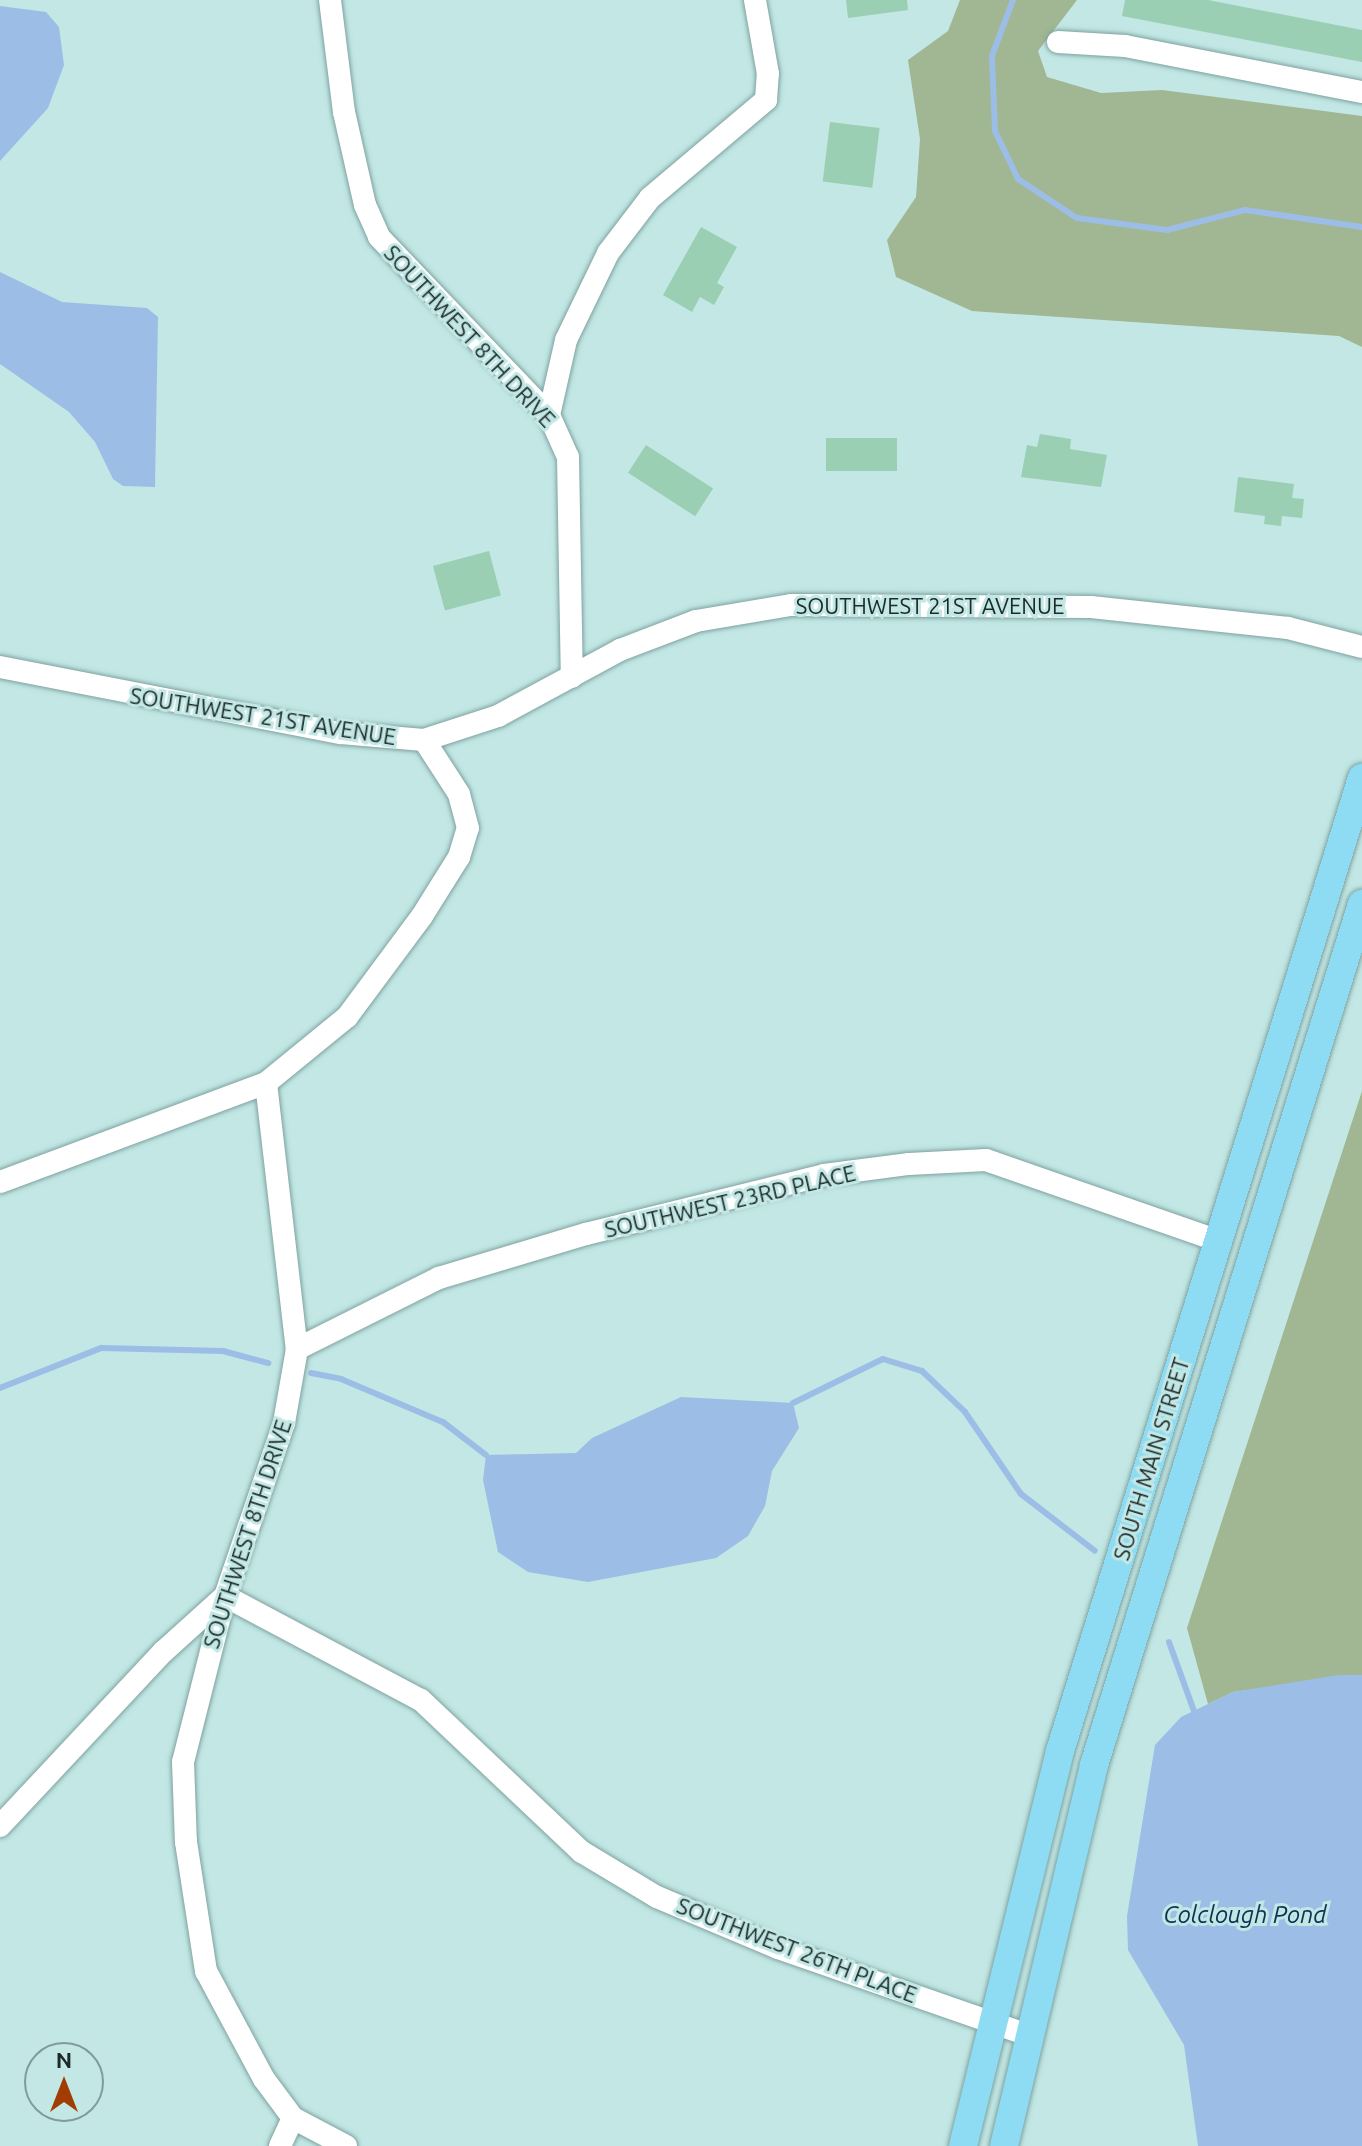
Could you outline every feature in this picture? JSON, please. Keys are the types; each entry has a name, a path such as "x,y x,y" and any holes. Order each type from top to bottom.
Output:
{"main road":[{"name":"SOUTH MAIN STREET","path":"963,2146 1060,1751 1362,778"},
{"name":"SOUTH MAIN STREET","path":"1004,2146 1094,1765 1362,904"},
{"path":"1219,1241 1255,1255"}],"street":[{"name":"SOUTHWEST 8TH DRIVE","path":"330,0 344,112 365,205 379,237 549,415 568,457 572,677"},
{"path":"549,415 566,340 608,253 650,198 766,100 768,74 755,0"},
{"path":"1058,42 1125,46 1362,92"},
{"name":"SOUTHWEST 21ST AVENUE","path":"0,667 341,733 424,740 498,716 620,650 696,621 791,605 1091,607 1288,628 1362,647"},
{"path":"0,1182 266,1083 347,1017 459,857 468,828 459,794 424,740"},
{"name":"SOUTHWEST 8TH DRIVE","path":"266,1083 297,1349 284,1423 225,1596 183,1762 186,1842 206,1971 264,2079 293,2118"},
{"name":"SOUTHWEST 23RD PLACE","path":"297,1349 439,1278 809,1179 909,1164 986,1160 1219,1241"},
{"path":"0,1826 163,1652 225,1596"},
{"name":"SOUTHWEST 26TH PLACE","path":"225,1596 421,1700 582,1852 657,1897 778,1948 1030,2036"},
{"path":"280,2146 293,2118 346,2146"}],"green space":[{"path":"960,0 1077,0 1038,51 1047,77 1101,93 1162,90 1362,116 1362,347 1339,336 972,311 896,277 887,240 916,197 920,139 908,60 948,31"},
{"path":"1362,1091 1362,1675 1233,1692 1208,1704 1187,1628"}],"water":[{"path":"0,6 46,12 59,27 64,65 48,108 0,161"},
{"path":"0,272 62,302 147,308 158,317 155,487 123,486 113,479 95,442 69,412 0,364"},
{"path":"681,1397 793,1403 799,1428 772,1471 765,1506 748,1536 716,1558 588,1582 528,1572 498,1552 483,1480 486,1455 576,1453 592,1438"},
{"name":"Colclough Pond","path":"1339,1675 1362,1675 1362,2146 1198,2146 1184,2045 1128,1950 1127,1916 1155,1745 1181,1717 1233,1692"}],"building":[{"path":"846,0 907,0 908,10 848,18"},
{"path":"1125,0 1208,0 1362,30 1362,62 1122,16"},
{"path":"830,122 880,128 872,188 823,182"},
{"path":"701,227 737,247 717,283 724,287 714,305 700,297 692,312 663,295"},
{"path":"1040,434 1071,439 1070,449 1107,455 1101,487 1021,477 1027,445 1037,447"},
{"path":"826,438 897,438 897,471 826,471"},
{"path":"646,445 713,489 695,516 628,473"},
{"path":"1238,477 1294,484 1292,498 1304,499 1302,518 1282,516 1281,526 1264,524 1265,516 1234,512"},
{"path":"489,551 501,595 445,610 433,566"}],"waterway":[{"path":"1013,0 992,56 995,131 1018,179 1077,218 1167,230 1245,210 1362,227"},
{"path":"0,1388 101,1348 223,1351 268,1363"},
{"path":"793,1403 883,1359 922,1371 965,1412 1021,1494 1095,1551"},
{"path":"311,1373 341,1379 443,1422 486,1455"},
{"path":"1169,1642 1194,1711"}]}
